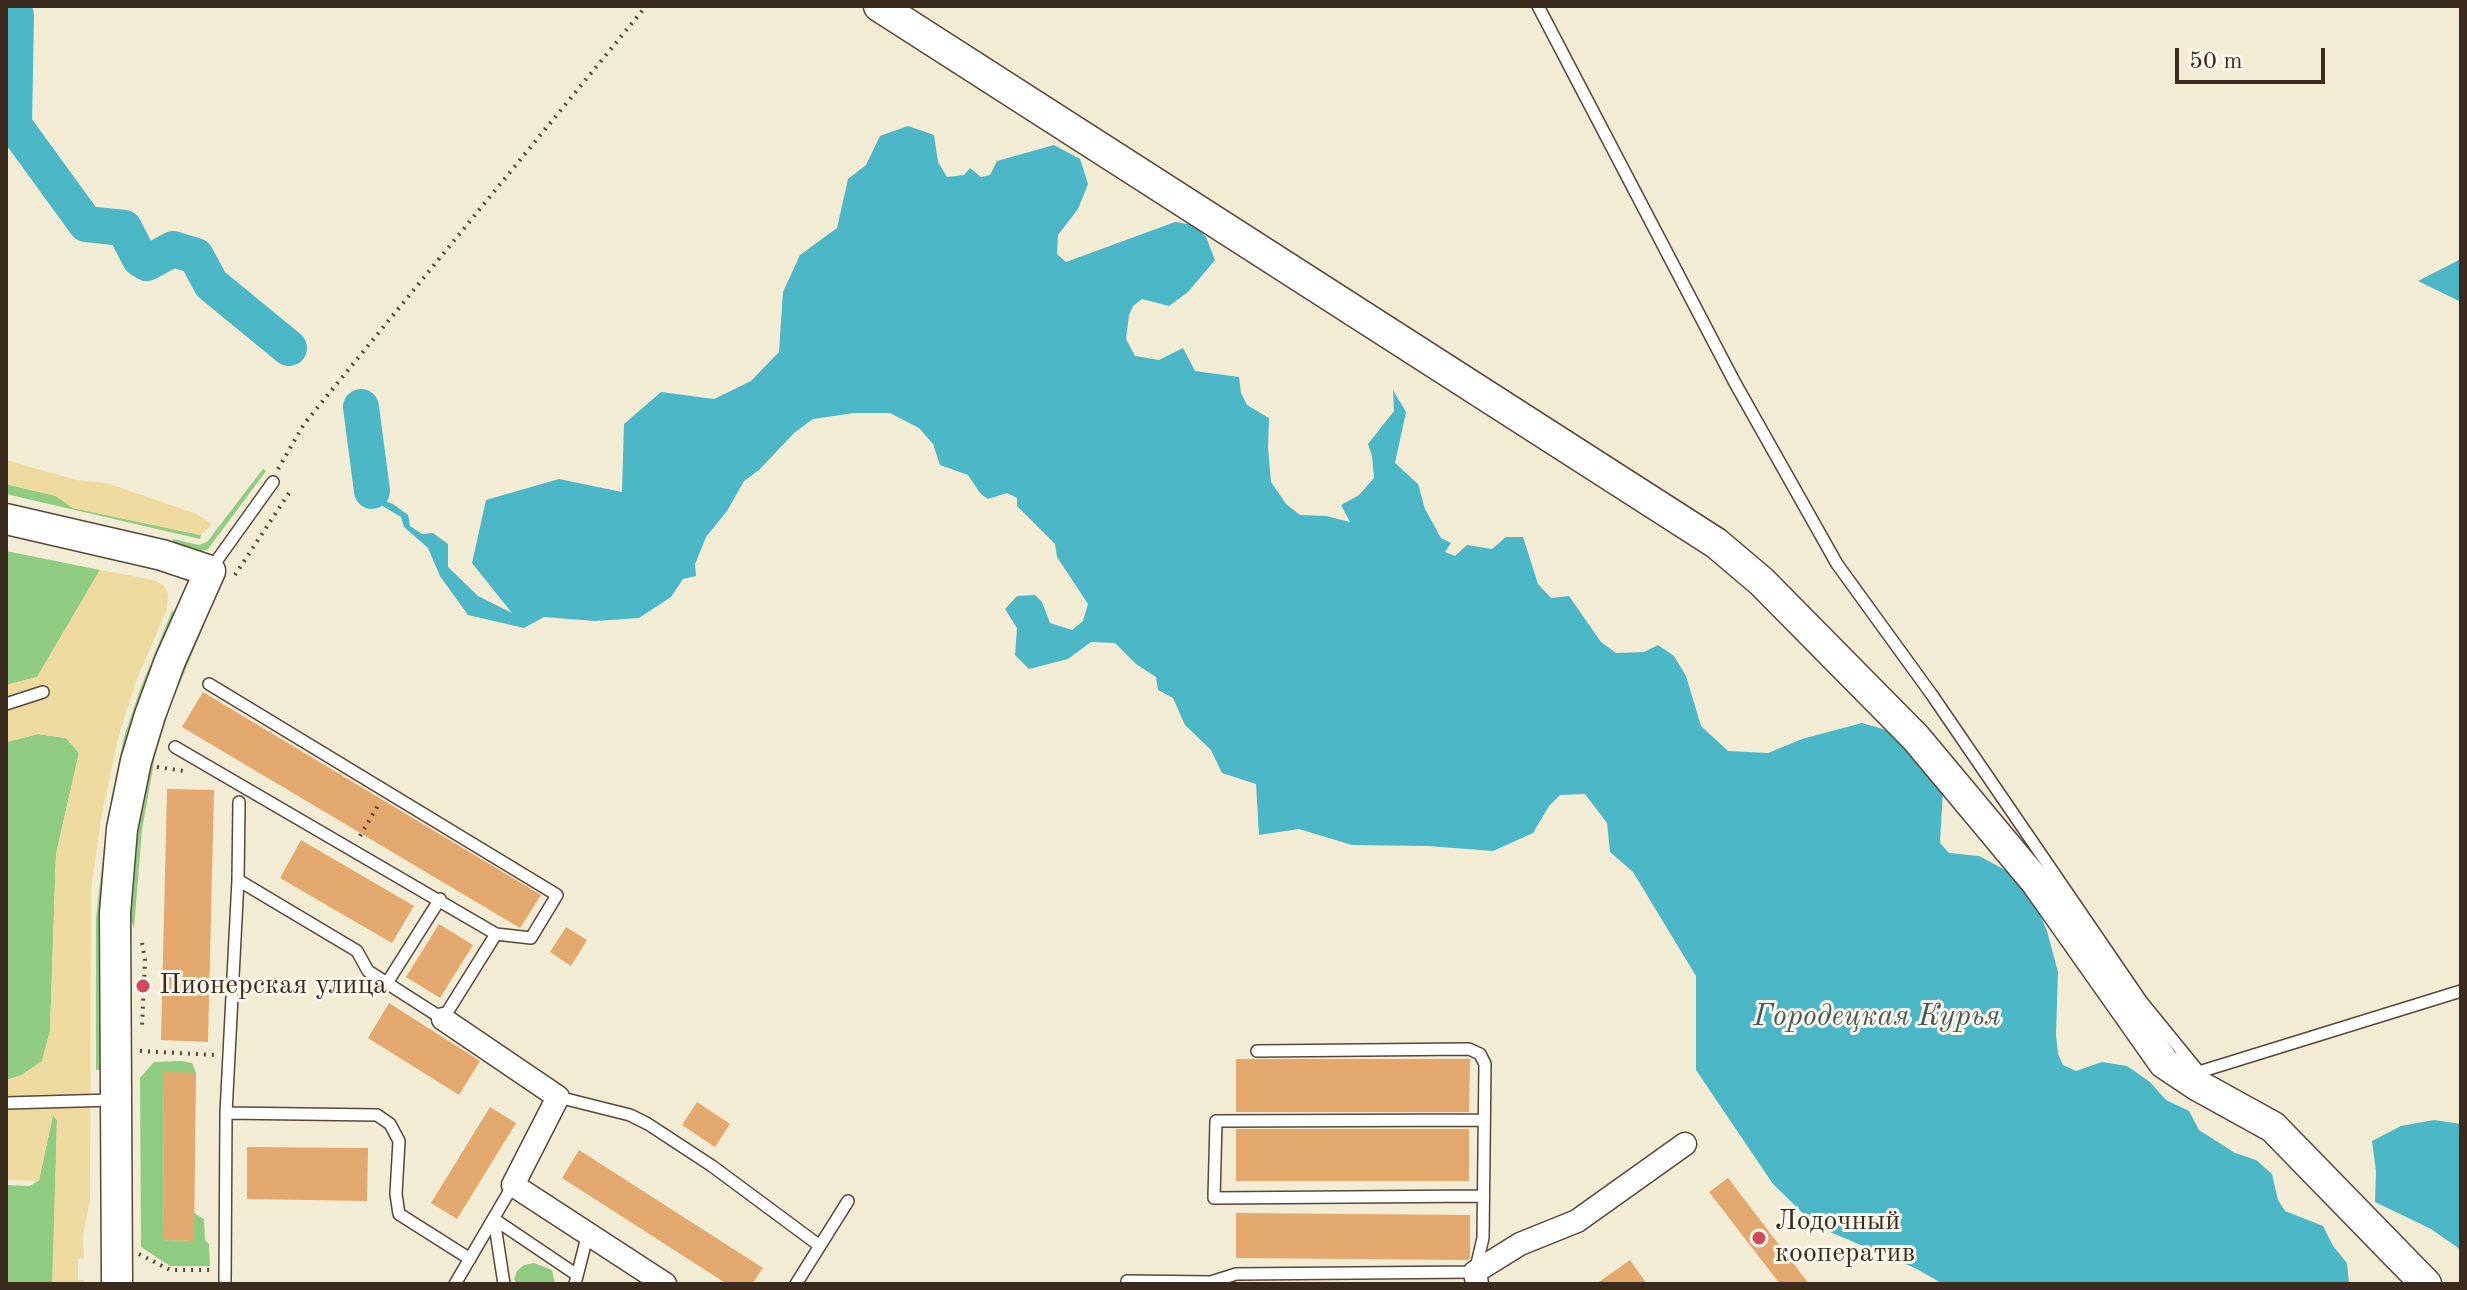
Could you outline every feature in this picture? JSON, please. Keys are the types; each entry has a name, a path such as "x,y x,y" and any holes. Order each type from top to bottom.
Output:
{"main road":[{"path":"879,6 1716,543 1762,582 1916,738 2037,883 2164,1063 2273,1127 2426,1284"},
{"path":"6,519 162,555 210,571 150,715 136,761 122,829 115,913 117,1284"}],"street":[{"path":"443,1019 558,1097 513,1185 665,1284"},
{"path":"1476,1278 1520,1244 1577,1221 1685,1144"}],"lane":[{"path":"1538,6 1735,383 1837,564 1932,695 2142,1002 2199,1072 2461,991"},
{"path":"210,571 273,482"},
{"path":"175,747 496,934 531,938 557,895 209,684"},
{"path":"6,704 43,692"},
{"path":"225,1284 226,1113 239,802"},
{"path":"238,880 357,951 368,971 443,1019 496,934"},
{"path":"387,983 440,899"},
{"path":"1127,1281 1218,1282 1236,1274 1476,1278 1483,1238 1485,1064 1480,1054 1469,1049 1257,1051"},
{"path":"558,1097 630,1115 648,1124 712,1166 820,1246"},
{"path":"6,1103 116,1100"},
{"path":"226,1113 377,1115 390,1124 399,1141 396,1194 399,1214 470,1259"},
{"path":"1483,1196 1214,1198 1216,1121 1484,1120"},
{"path":"455,1284 513,1185"},
{"path":"796,1284 848,1201"},
{"path":"494,1219 576,1280 588,1233"},
{"path":"494,1219 504,1284"}],"path":[{"path":"281,462 304,424 352,364 646,6"},
{"path":"154,779 159,755"},
{"path":"352,849 386,791"},
{"path":"140,934 145,960 144,1020 140,1036"},
{"path":"137,1060 137,1051 222,1056"},
{"path":"137,1253 170,1270 225,1270"}],"green space":[{"path":"263,469 266,471 208,549 200,552 171,545 173,539 199,545 207,542"},
{"path":"6,484 56,496 73,508 201,535 200,539 6,494"},
{"path":"6,551 100,570 37,677 6,685"},
{"path":"172,611 177,613 158,655 102,1070 96,1070 96,919 107,819 124,737"},
{"path":"201,624 204,625 170,707 155,756 142,830 134,928 128,914 142,795 162,714"},
{"path":"38,734 66,738 79,753 56,854 50,1031 42,1061 22,1075 6,1080 6,742"},
{"path":"154,1062 192,1063 196,1073 164,1073 163,1240 194,1241 194,1213 204,1219 210,1266 170,1266 141,1247 140,1078"},
{"path":"53,1114 57,1120 53,1284 6,1284 6,1185 30,1186 39,1180"},
{"path":"534,1263 552,1270 555,1284 517,1284 514,1279 517,1271 524,1265"}],"sand":[{"path":"6,460 76,480 106,483 197,514 212,524 201,535 73,508 56,496 6,484"},
{"path":"100,570 154,580 164,586 168,594 167,609 135,684 118,738 101,819 91,890 90,1200 83,1236 84,1258 78,1259 78,1280 84,1280 84,1284 52,1284 57,1121 53,1115 39,1181 6,1180 6,1080 22,1075 42,1061 50,1031 56,854 79,753 66,738 38,734 6,742 6,685 37,677"}],"water":[{"name":"Городецкая Курья","path":"908,126 934,135 938,162 947,177 964,175 970,168 981,177 990,175 997,161 1054,145 1080,159 1088,184 1078,209 1058,235 1057,254 1066,262 1175,222 1194,225 1206,237 1215,260 1188,292 1169,306 1142,299 1133,306 1126,339 1135,356 1159,360 1183,348 1195,371 1239,377 1241,393 1247,405 1269,418 1271,482 1286,504 1300,515 1326,516 1350,522 1341,505 1359,495 1374,478 1368,444 1394,411 1393,390 1406,412 1395,463 1418,484 1425,509 1441,538 1451,543 1445,552 1455,556 1467,545 1492,549 1506,537 1523,537 1538,584 1551,598 1569,596 1601,642 1616,653 1644,652 1658,645 1674,656 1686,676 1701,726 1728,751 1768,753 1802,739 1862,723 1893,732 1943,789 1940,843 1949,853 1979,856 2009,872 2032,897 2047,931 2058,972 2056,1035 2063,1065 2076,1071 2102,1062 2127,1066 2150,1082 2166,1100 2189,1111 2199,1130 2235,1153 2256,1160 2272,1174 2278,1200 2285,1211 2323,1226 2333,1246 2347,1263 2349,1284 1943,1284 1915,1268 1816,1226 1773,1184 1696,1070 1696,976 1633,872 1610,852 1607,823 1585,794 1560,795 1549,806 1533,833 1493,851 1352,845 1299,829 1259,835 1256,784 1222,773 1211,750 1185,725 1173,698 1158,690 1156,677 1136,664 1115,643 1091,642 1068,659 1029,669 1015,655 1017,628 1005,609 1017,596 1035,595 1042,602 1050,623 1072,630 1083,621 1088,604 1057,557 1055,544 1017,506 1017,498 1007,493 988,499 968,475 940,465 933,444 919,428 890,413 854,413 813,419 794,433 759,470 744,481 727,511 706,537 695,564 696,576 683,579 671,597 639,618 595,621 544,617 524,628 468,615 440,576 428,548 404,527 401,517 376,502 372,491 379,499 408,515 410,526 422,534 433,533 448,544 448,567 478,596 512,613 472,563 486,500 559,479 622,492 624,424 661,392 714,399 751,381 779,352 783,292 800,255 837,228 848,179 866,165 880,136"},
{"path":"2461,259 2461,302 2418,281"},
{"path":"2434,1120 2461,1124 2461,1250 2431,1229 2375,1202 2376,1171 2372,1141 2401,1126"}],"building":[{"path":"203,692 541,895 520,928 182,727"},
{"path":"167,789 214,790 208,1042 161,1040"},
{"path":"301,840 414,906 392,943 280,878"},
{"path":"439,924 473,945 440,998 406,977"},
{"path":"566,927 587,940 571,966 550,952"},
{"path":"389,1003 480,1061 459,1095 368,1038"},
{"path":"1236,1059 1470,1059 1469,1112 1236,1112"},
{"path":"164,1072 196,1073 194,1241 163,1240"},
{"path":"697,1102 730,1124 715,1147 682,1125"},
{"path":"490,1107 516,1123 457,1219 431,1203"},
{"path":"1236,1129 1469,1129 1469,1181 1236,1181"},
{"path":"247,1147 368,1148 367,1201 247,1199"},
{"path":"579,1150 763,1268 752,1284 727,1284 562,1178"},
{"name":"Лодочный кооператив","path":"1728,1178 1809,1284 1780,1284 1709,1192"},
{"path":"1236,1213 1470,1215 1470,1258 1236,1258"},
{"path":"1630,1260 1647,1284 1596,1284"}],"waterway":[{"path":"11,6 16,15 14,125 86,224 124,228 140,259 147,263 173,249 196,256 211,284 289,348"},
{"path":"361,407 372,491"}],"place":[{"name":"Пионерская улица","path":"143,986"},
{"name":"Лодочный кооператив","path":"1759,1238"}]}
